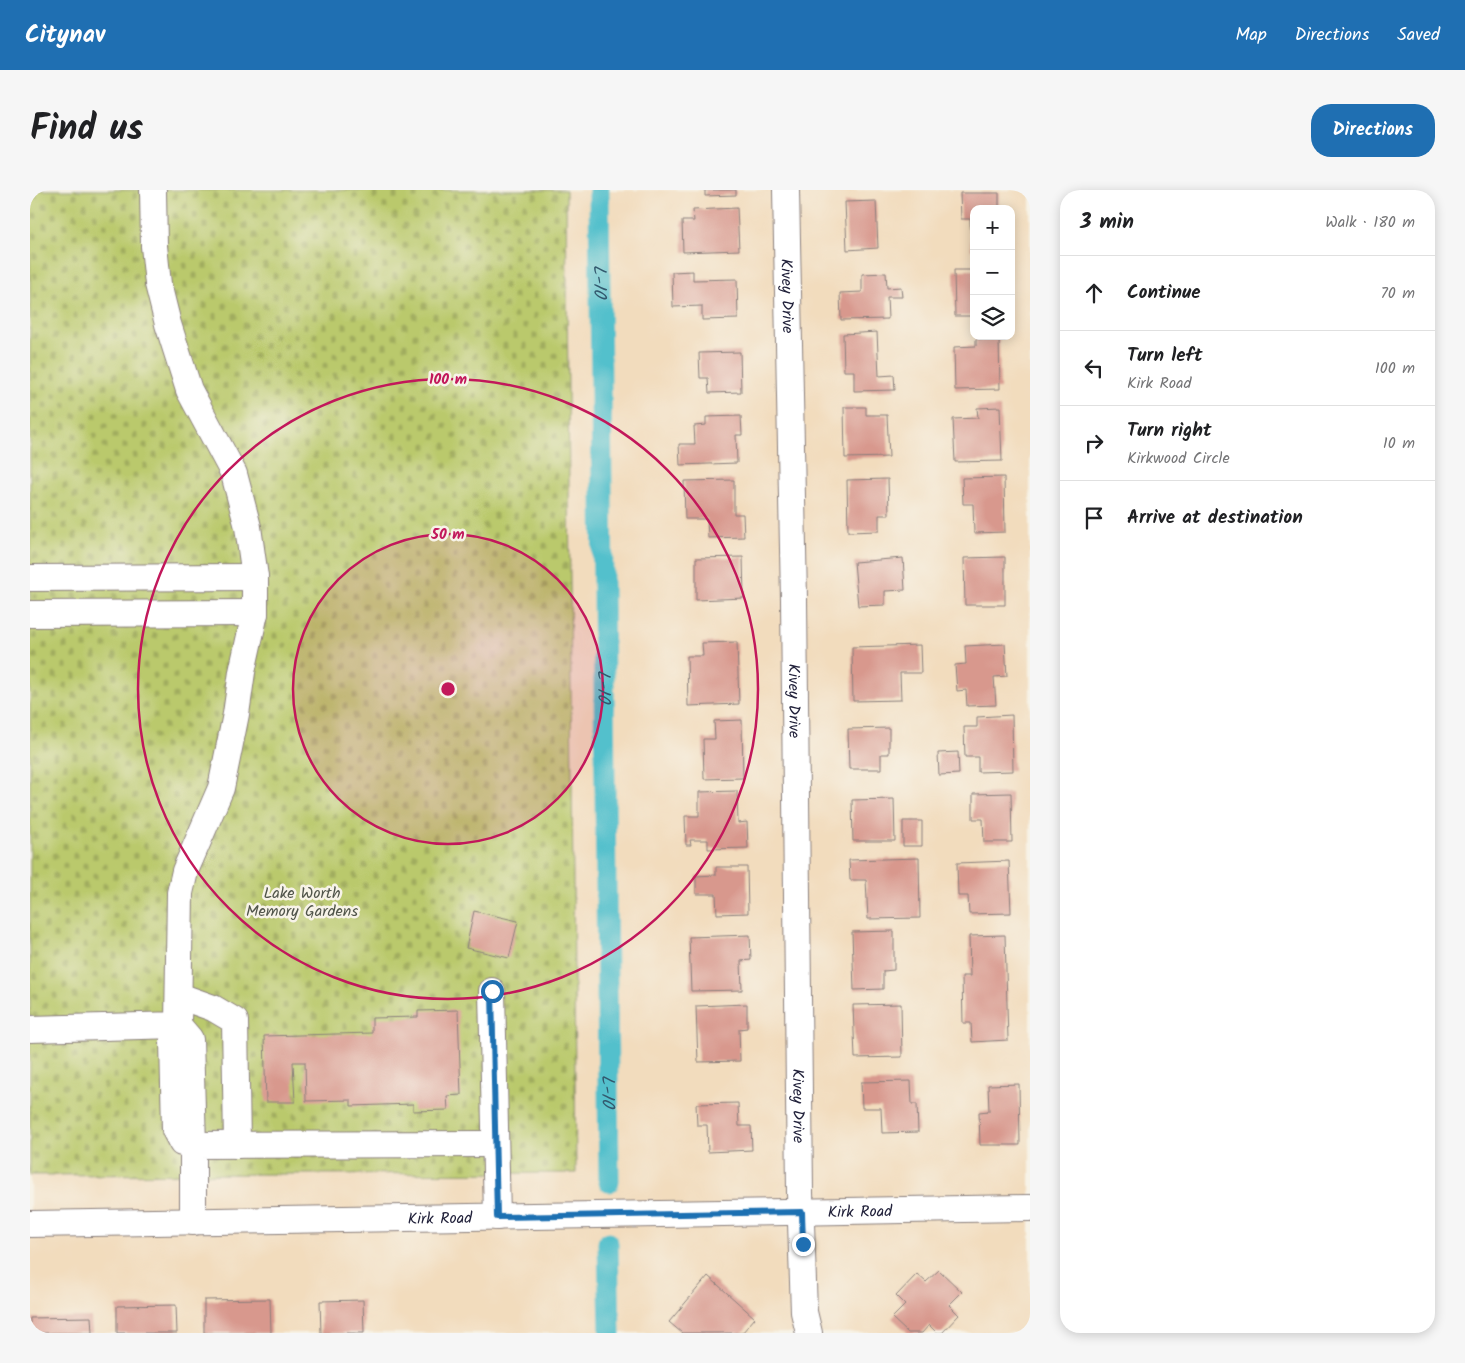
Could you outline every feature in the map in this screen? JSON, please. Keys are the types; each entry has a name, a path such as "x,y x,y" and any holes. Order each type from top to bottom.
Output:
{"street":[{"path":"153,190 154,246 158,284 168,324 190,390 234,474 248,527 255,577 255,613 242,672 236,714 221,788 186,871 180,893 178,1025 173,1040 175,1130 182,1143 193,1145 495,1144"},
{"name":"Kivey Drive","path":"786,190 794,591 800,1183 804,1312 809,1333"},
{"path":"30,578 255,577"},
{"path":"30,614 255,613"},
{"path":"492,991 497,1217"},
{"path":"179,996 213,1008 235,1021 237,1145"},
{"path":"30,1029 178,1025"},
{"path":"192,1222 193,1145"},
{"name":"Kirk Road","path":"30,1224 1030,1208"}],"green space":[{"name":"Lake Worth Memory Gardens","path":"30,190 566,190 576,1173 30,1175"}],"building":[{"path":"705,190 736,190 736,195 705,196"},
{"path":"960,193 999,193 999,205 970,205 970,219 961,219"},
{"path":"876,201 878,248 847,250 845,202"},
{"path":"737,208 739,250 683,252 682,221 694,221 693,210"},
{"path":"954,270 970,270 970,316 955,316"},
{"path":"693,271 693,280 737,279 738,319 702,320 702,306 673,307 672,272"},
{"path":"886,273 887,288 901,287 902,297 887,297 888,319 841,320 840,293 862,292 862,274"},
{"path":"877,332 879,376 894,375 895,390 854,391 854,371 844,371 843,334"},
{"path":"976,340 999,340 1000,389 955,390 954,347 976,346"},
{"path":"740,352 741,392 709,393 708,378 700,378 699,353"},
{"path":"844,407 866,407 866,415 887,415 889,457 845,458"},
{"path":"1000,407 1002,461 955,462 953,419 978,418 977,408"},
{"path":"741,416 742,435 736,435 737,463 680,465 679,444 695,444 694,426 706,425 706,417"},
{"path":"1004,477 1005,532 974,533 973,504 963,504 962,478"},
{"path":"888,479 889,515 879,515 879,531 848,532 847,480"},
{"path":"734,480 734,514 743,514 744,537 708,538 707,519 685,519 684,481"},
{"path":"743,557 744,598 696,600 696,558"},
{"path":"1005,557 1005,605 965,605 964,558"},
{"path":"903,558 905,590 885,591 885,605 858,606 854,562"},
{"path":"737,642 739,704 688,706 687,656 703,656 702,643"},
{"path":"1005,644 1007,676 994,677 996,705 967,706 966,690 957,691 955,665 966,664 965,646"},
{"path":"920,645 921,673 900,673 901,700 853,701 852,647"},
{"path":"1012,715 1013,771 978,772 978,757 965,757 964,727 977,727 977,717"},
{"path":"742,720 743,778 704,779 703,739 715,739 714,721"},
{"path":"889,728 889,754 881,754 881,769 849,769 848,729"},
{"path":"958,752 959,774 939,775 938,753"},
{"path":"737,791 738,823 747,822 748,848 708,849 708,840 690,840 691,845 686,845 685,816 699,816 699,792"},
{"path":"1011,793 1012,842 984,842 983,819 973,819 973,794"},
{"path":"894,799 895,841 853,841 852,800"},
{"path":"903,821 922,821 922,846 903,846"},
{"path":"919,858 920,918 868,919 866,880 850,880 849,860"},
{"path":"1009,861 1011,913 969,914 968,896 958,896 957,863"},
{"path":"716,867 747,867 748,913 717,914 716,894 696,894 696,876 716,875"},
{"path":"474,911 518,921 509,958 466,948"},
{"path":"894,931 894,970 883,971 883,989 854,990 852,932"},
{"path":"750,935 751,960 741,961 742,990 691,991 689,937"},
{"path":"1005,935 1008,1040 972,1042 971,1023 963,1023 962,976 970,976 969,936"},
{"path":"747,1004 747,1028 739,1029 740,1061 698,1062 696,1006"},
{"path":"901,1004 902,1057 855,1058 853,1005"},
{"path":"458,1010 461,1095 447,1096 448,1110 413,1111 413,1104 351,1106 351,1100 306,1101 305,1062 293,1062 295,1102 266,1102 264,1036 372,1033 372,1018 418,1017 418,1011"},
{"path":"911,1081 912,1104 917,1104 918,1132 882,1133 881,1108 862,1108 861,1082"},
{"path":"1019,1084 1020,1145 980,1145 979,1112 989,1111 988,1085"},
{"path":"738,1103 739,1126 751,1126 752,1150 708,1152 707,1125 697,1125 696,1104"},
{"path":"939,1270 962,1292 949,1305 959,1315 942,1333 937,1333 929,1325 922,1333 908,1333 892,1318 905,1305 896,1296 917,1274 926,1282"},
{"path":"708,1276 755,1318 742,1333 682,1333 669,1322"},
{"path":"270,1299 271,1333 204,1333 204,1300"},
{"path":"363,1300 364,1333 321,1333 320,1301"},
{"path":"176,1305 177,1333 117,1333 117,1306"},
{"path":"91,1317 92,1333 30,1333 30,1318"}],"waterway":[{"name":"L-10","path":"599,190 609,1182"},
{"name":"L-10","path":"608,1243 610,1333"}],"route":[{"path":"492,991 497,1217 802,1212 803,1244"}]}
